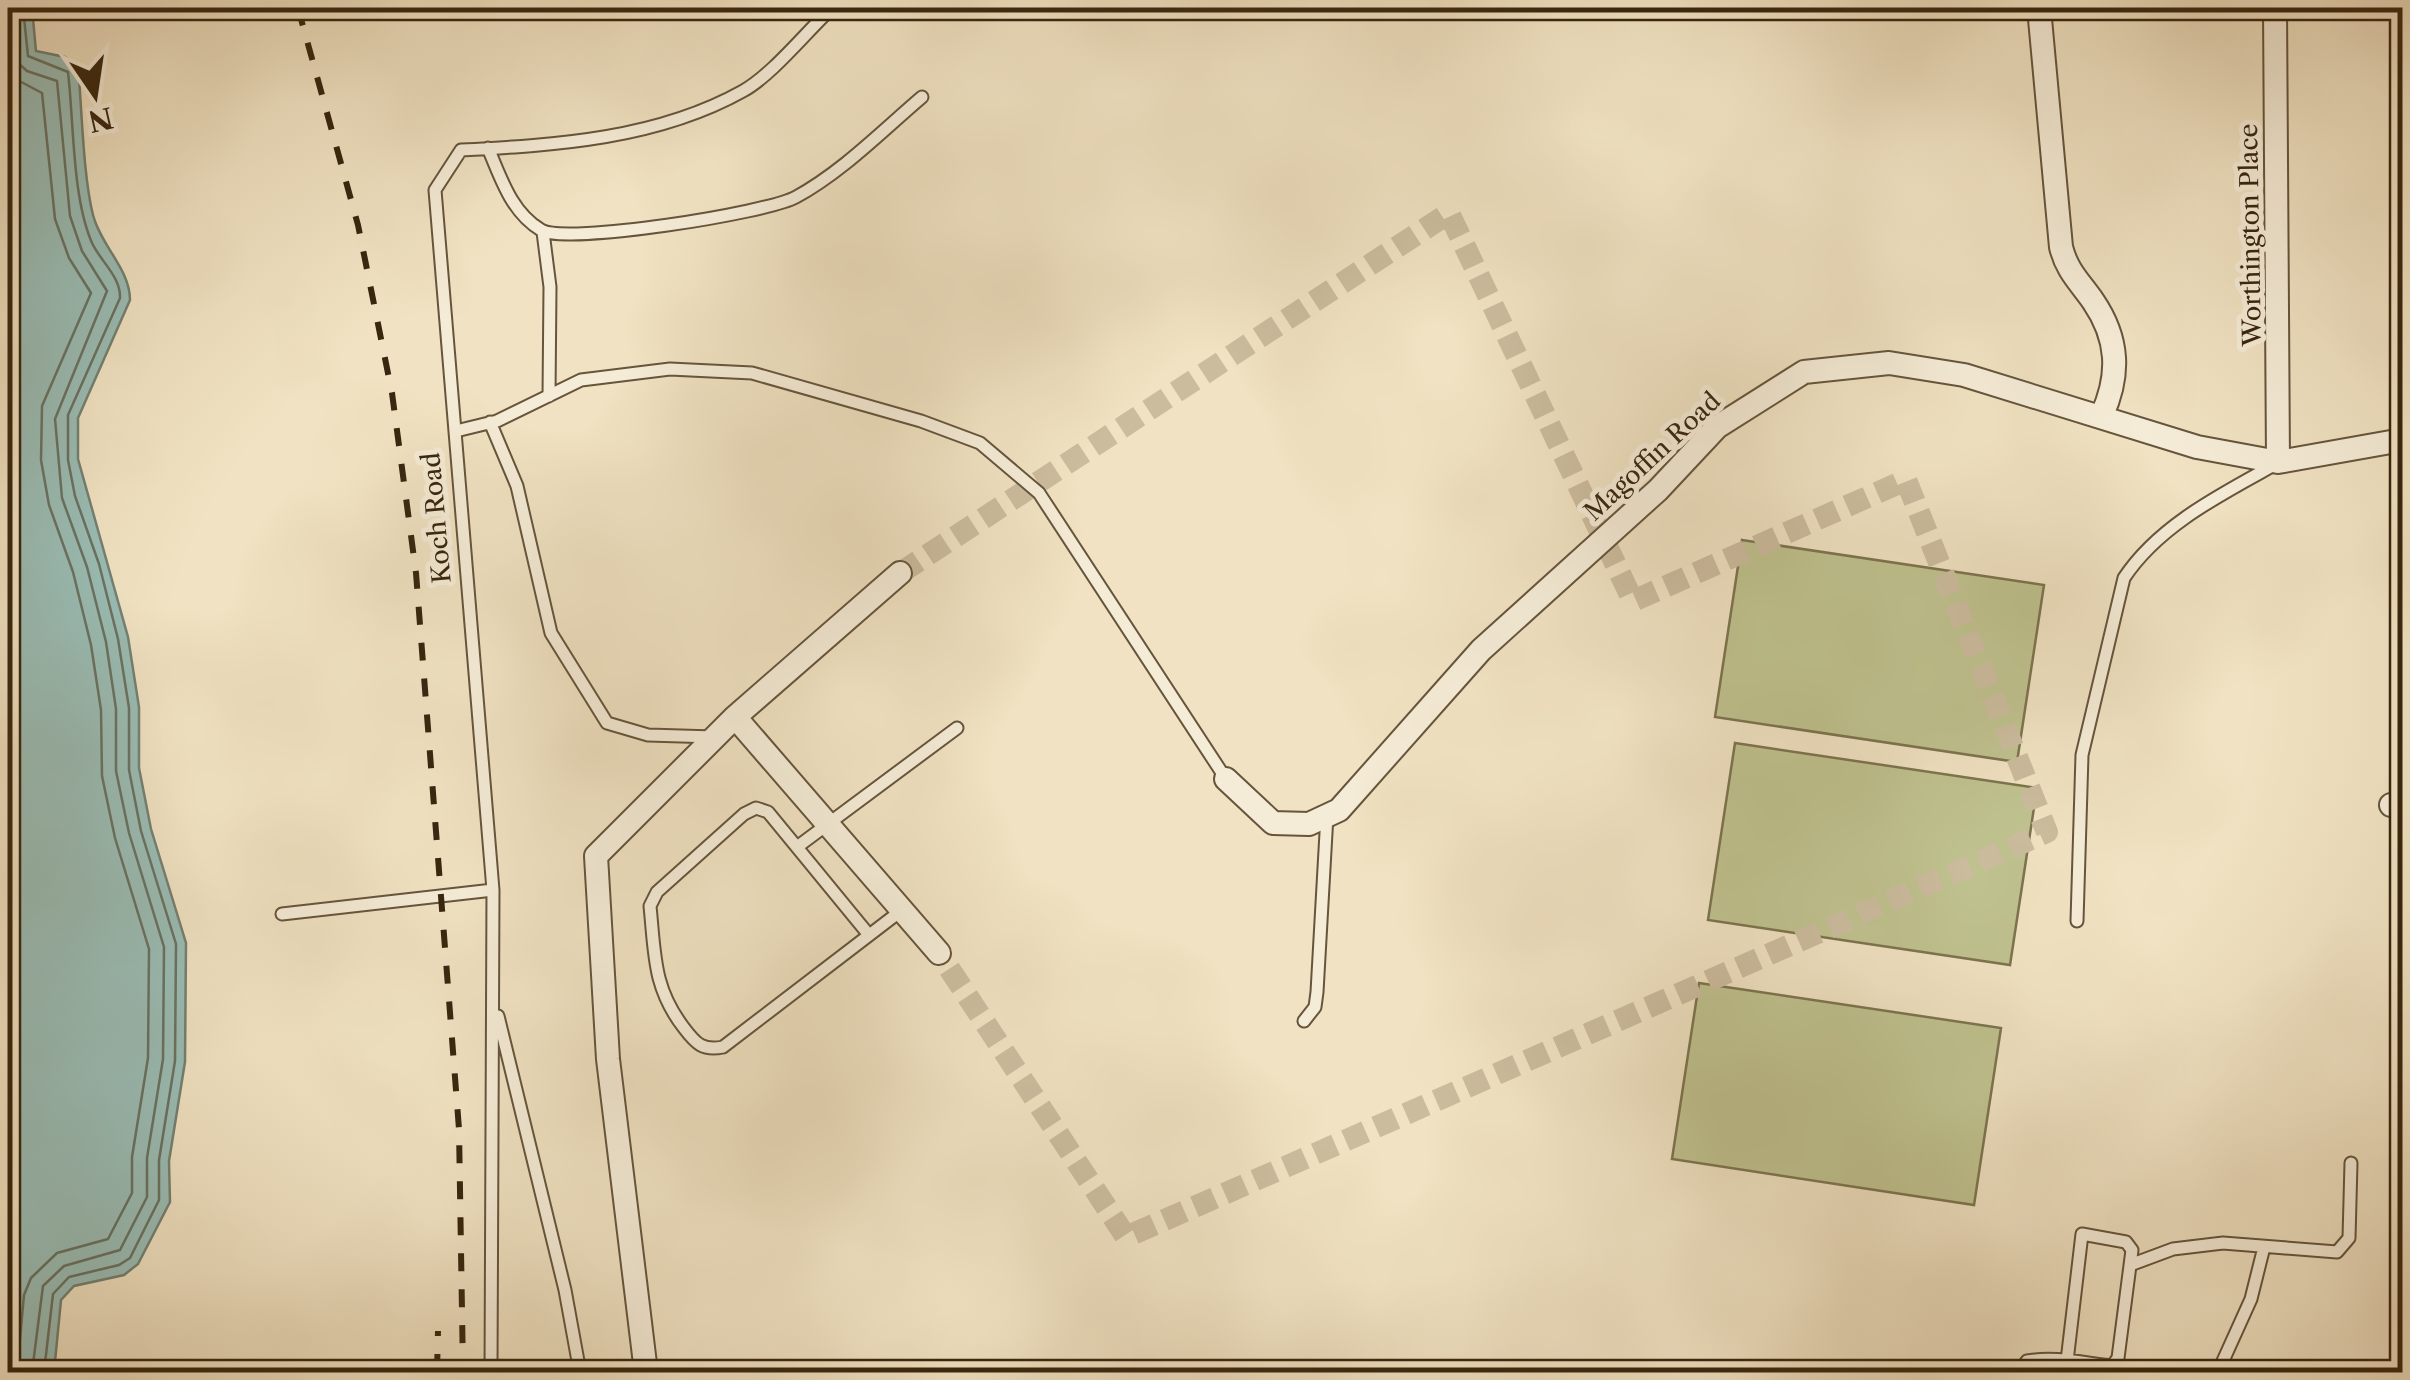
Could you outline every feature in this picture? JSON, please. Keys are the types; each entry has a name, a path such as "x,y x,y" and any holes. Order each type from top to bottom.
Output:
{"street":[{"path":"2039,8 2056,215 2064,258 2067,269 2096,305 2116,359 2116,384 2102,416"},
{"name":"Worthington Place","path":"2275,8 2278,462"},
{"name":"Magoffin Road","path":"1327,815 1339,810 1481,650 1658,490 1717,428 1778,385 1804,372 1889,362 1964,375 2197,447 2278,462 2402,440"},
{"path":"646,1372 608,1059 596,856 734,716 900,573"},
{"path":"734,716 939,953"},
{"path":"1226,779 1273,823 1308,824 1327,815"}],"lane":[{"path":"832,8 746,90 651,128 552,144 488,148 513,206 543,232 578,234 727,217 792,200 826,178 922,97"},
{"name":"Koch Road","path":"488,148 461,150 436,190 492,890 493,996"},
{"path":"543,232 550,287 549,396"},
{"path":"456,431 490,422 581,380 670,370 752,373 921,421 980,443 1040,493 1226,779"},
{"path":"490,422 517,486 551,633 607,724 648,734 714,738"},
{"path":"2077,921 2082,755 2124,578 2138,557 2169,530 2278,462"},
{"path":"796,846 957,728"},
{"path":"869,935 768,812 756,808 744,814 657,892 650,906 658,986 664,1002 697,1045 709,1050 723,1046 902,910"},
{"path":"1304,1021 1315,1006 1327,815"},
{"path":"282,914 492,890"},
{"path":"491,1372 493,996"},
{"path":"493,996 565,1290 580,1372"},
{"path":"2130,1265 2202,1244 2328,1255 2344,1248 2350,1238 2351,1164"},
{"path":"2019,1372 2027,1362 2112,1366 2118,1358 2132,1250 2126,1242 2082,1234 2067,1361"},
{"path":"2218,1372 2250,1298 2264,1247"}],"green space":[{"path":"1742,540 2044,585 2017,762 1715,717"},
{"path":"1735,743 2037,788 2010,965 1708,920"},
{"path":"1699,983 2001,1028 1974,1205 1672,1159"}],"water":[{"path":"8,8 32,8 36,51 65,57 78,66 93,215 129,289 130,300 78,418 78,459 128,637 139,707 139,768 151,829 186,943 185,1062 169,1161 170,1202 138,1264 124,1275 74,1286 61,1300 54,1372 8,1372"}],"tunnel":[{"path":"900,573 1449,213 1633,601 1906,480 2047,832 1126,1237 939,953"}],"railway":[{"path":"298,8 358,225 392,393 416,573 459,1129 463,1372"},
{"path":"437,1372 438,1331"}]}
